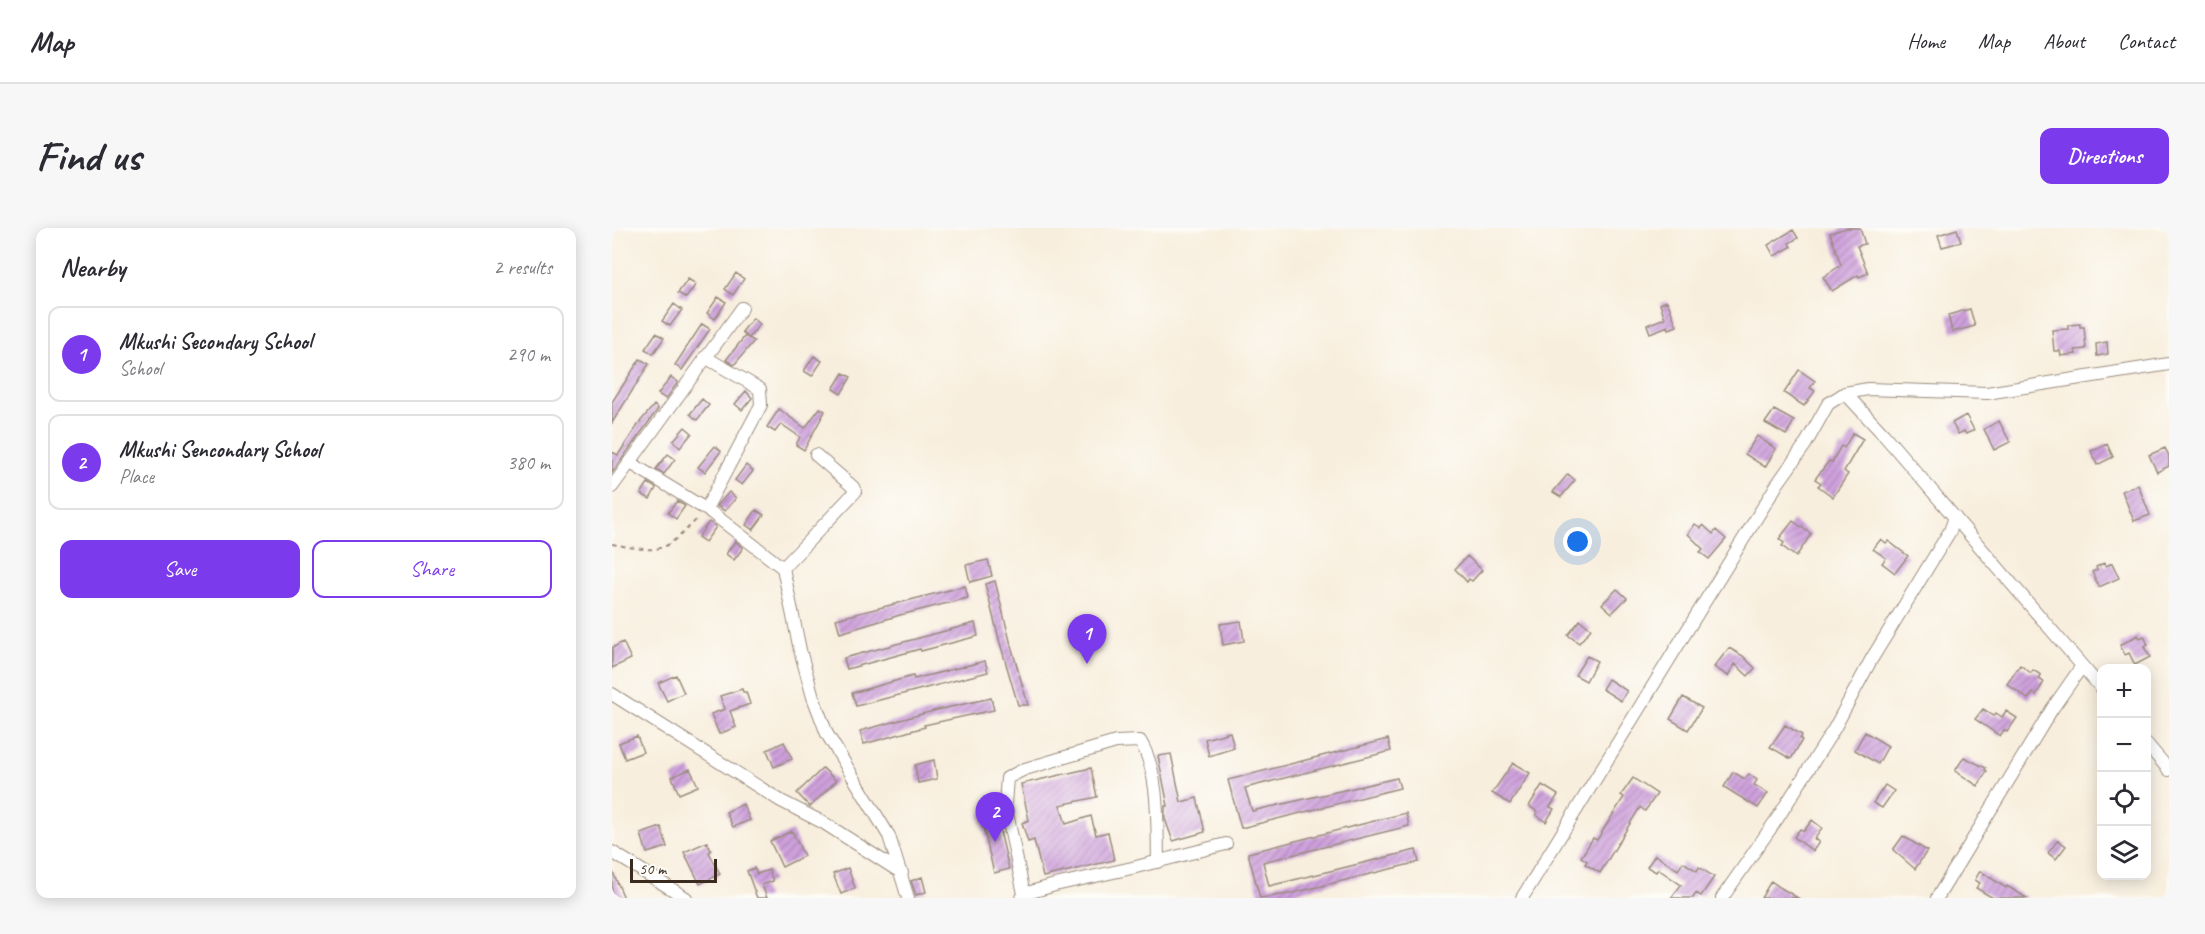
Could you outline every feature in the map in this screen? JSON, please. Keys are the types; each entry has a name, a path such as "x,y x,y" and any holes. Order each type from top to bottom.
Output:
{"street":[{"path":"612,487 742,308"},
{"path":"705,357 760,389 761,393 761,405 706,509"},
{"path":"1522,898 1778,483 1805,445 1828,404 1845,393 1868,389 1987,393 2169,364"},
{"path":"1845,393 1884,435 2097,683"},
{"path":"783,568 855,492 853,487 816,455"},
{"path":"629,462 706,509 783,568 800,650 813,697 827,734 889,836 908,898"},
{"path":"1722,898 1777,819 1834,729 1871,660 1950,531 1955,517"},
{"path":"1937,898 2052,709 2082,666"},
{"path":"612,694 781,801 824,823 902,873"},
{"path":"1158,862 1156,801 1148,754 1140,741 1116,742 1025,769 1007,778 1005,804 1023,896 1055,885 1158,862 1226,844"},
{"path":"2151,749 2169,770"},
{"path":"612,852 686,898"}],"path":[{"path":"612,544 657,550 673,543 706,509"}],"building":[{"path":"1846,228 1860,228 1865,244 1857,246 1868,273 1859,277 1858,275 1832,291 1823,277 1841,265 1830,233"},
{"path":"1957,229 1961,242 1942,247 1938,235"},
{"path":"1793,230 1798,238 1789,243 1791,247 1774,256 1768,245"},
{"path":"736,273 744,279 733,295 725,289"},
{"path":"688,279 696,284 686,298 678,293"},
{"path":"718,297 726,302 715,319 707,313"},
{"path":"1667,301 1677,326 1669,329 1668,326 1650,333 1647,325 1665,318 1660,304"},
{"path":"674,304 682,310 670,326 662,321"},
{"path":"1970,309 1975,326 1952,332 1948,315"},
{"path":"753,318 760,324 749,338 742,332"},
{"path":"702,324 710,329 682,370 675,365"},
{"path":"2080,324 2080,327 2084,327 2086,349 2075,350 2076,354 2061,356 2060,351 2054,351 2052,330 2068,329 2068,325"},
{"path":"656,333 664,338 653,354 645,349"},
{"path":"745,336 754,341 734,365 726,360"},
{"path":"2107,342 2108,354 2097,356 2096,344"},
{"path":"814,356 822,361 812,376 804,371"},
{"path":"640,359 649,364 612,423 612,402"},
{"path":"1799,370 1815,381 1810,388 1815,391 1804,406 1784,393"},
{"path":"843,373 851,377 841,394 833,389"},
{"path":"671,377 678,382 666,399 658,394"},
{"path":"746,391 752,398 742,410 735,404"},
{"path":"702,399 709,405 697,420 690,414"},
{"path":"654,405 658,409 612,473 612,452 618,455"},
{"path":"820,408 825,411 804,450 796,445 800,437 781,424 775,432 767,427 779,409 805,428"},
{"path":"1774,410 1794,421 1786,435 1765,423"},
{"path":"1966,415 1974,430 1966,434 1964,431 1958,434 1952,423"},
{"path":"1999,421 2010,442 1994,450 1984,429"},
{"path":"685,427 692,433 680,448 673,441"},
{"path":"1853,433 1863,439 1844,471 1848,474 1833,497 1818,486 1821,483 1815,479 1829,461 1832,462 1841,446 1844,448"},
{"path":"1757,436 1776,449 1765,467 1745,454"},
{"path":"2107,444 2113,457 2097,465 2091,451"},
{"path":"715,446 721,451 705,472 698,467"},
{"path":"2165,448 2169,456 2169,466 2157,472 2149,455"},
{"path":"668,454 675,459 664,474 656,469"},
{"path":"746,465 753,471 742,485 735,480"},
{"path":"1568,474 1575,480 1561,497 1553,492"},
{"path":"648,483 656,488 650,499 641,494"},
{"path":"2138,485 2150,515 2134,521 2122,491"},
{"path":"729,492 736,498 725,511 717,506"},
{"path":"677,501 685,506 676,519 668,513"},
{"path":"756,510 764,515 753,530 746,525"},
{"path":"1793,521 1811,534 1796,557 1782,546 1784,543 1779,539"},
{"path":"709,522 716,527 705,542 698,537"},
{"path":"1695,524 1701,528 1703,525 1713,534 1716,530 1726,539 1709,559 1700,552 1703,549 1688,534"},
{"path":"1881,539 1886,543 1888,541 1908,556 1895,573 1882,563 1886,558 1873,549"},
{"path":"735,541 743,548 734,560 726,554"},
{"path":"1467,556 1482,570 1472,581 1469,579 1467,582 1455,569"},
{"path":"988,560 992,576 970,582 966,565"},
{"path":"2104,563 2106,566 2112,563 2119,578 2099,587 2092,572"},
{"path":"995,581 1028,705 1018,705 1000,643 985,584"},
{"path":"965,586 968,598 840,633 836,619"},
{"path":"1617,589 1627,598 1612,613 1602,604"},
{"path":"1580,620 1591,629 1579,643 1568,635"},
{"path":"1241,621 1244,641 1223,645 1220,624"},
{"path":"975,623 978,636 847,669 844,658"},
{"path":"2138,635 2140,638 2144,636 2148,645 2144,647 2150,657 2134,664 2129,653 2125,655 2120,645"},
{"path":"623,642 631,659 612,668 612,648"},
{"path":"1729,648 1743,656 1755,668 1748,676 1735,664 1728,676 1714,667"},
{"path":"1587,656 1597,661 1586,681 1575,675"},
{"path":"985,661 988,672 856,706 852,693 913,676 914,679"},
{"path":"2020,665 2031,673 2033,670 2041,675 2039,679 2044,682 2036,695 2033,693 2028,699 2007,684"},
{"path":"676,675 684,693 667,701 658,683"},
{"path":"1608,679 1627,691 1621,701 1602,689"},
{"path":"742,689 746,692 750,704 730,711 736,727 719,734 711,714 725,709 720,696"},
{"path":"1683,697 1702,708 1688,730 1670,719"},
{"path":"991,698 994,710 924,725 925,727 864,744 860,731 933,711"},
{"path":"1983,709 1994,716 1996,713 2002,717 2006,711 2017,718 2007,732 2004,730 2000,736 1975,719"},
{"path":"1785,725 1802,735 1800,739 1802,740 1791,759 1770,747"},
{"path":"1230,732 1234,748 1209,756 1205,739"},
{"path":"1865,732 1888,746 1878,764 1855,750"},
{"path":"637,736 643,752 625,759 619,743"},
{"path":"1388,739 1391,751 1245,788 1252,811 1397,778 1400,788 1241,828 1228,780"},
{"path":"784,742 792,759 774,767 767,750"},
{"path":"1171,754 1181,802 1197,798 1205,832 1173,841 1165,819 1165,806 1168,806 1158,756"},
{"path":"1964,757 1986,768 1987,771 1978,786 1955,771"},
{"path":"934,760 937,779 918,783 915,765"},
{"path":"1513,763 1530,773 1510,804 1492,793"},
{"path":"823,768 836,781 810,807 797,793"},
{"path":"1091,768 1097,797 1060,805 1066,824 1091,816 1096,835 1108,832 1114,860 1043,877 1034,840 1028,842 1022,823 1029,820 1021,784"},
{"path":"690,769 698,786 679,794 672,777"},
{"path":"1733,772 1745,779 1749,774 1757,780 1754,785 1768,793 1758,808 1724,787"},
{"path":"1633,778 1657,794 1645,811 1640,807 1600,873 1585,864 1587,861 1581,857 1593,838 1597,840 1624,797 1621,795"},
{"path":"1542,785 1558,795 1550,807 1554,809 1546,822 1529,806"},
{"path":"1885,785 1894,791 1882,808 1873,803"},
{"path":"743,804 750,820 733,827 726,812"},
{"path":"995,810 1009,869 994,873 980,814"},
{"path":"1406,813 1409,826 1263,862 1269,886 1416,850 1419,862 1289,894 1260,898 1248,853"},
{"path":"1812,820 1822,828 1814,839 1819,842 1813,851 1794,837 1800,829 1804,831"},
{"path":"661,827 667,847 647,853 641,834"},
{"path":"792,831 804,856 782,867 770,841"},
{"path":"1903,836 1927,851 1915,869 1893,850"},
{"path":"2058,840 2066,846 2056,859 2048,853"},
{"path":"707,842 711,851 709,852 720,874 700,884 684,852"},
{"path":"1655,855 1678,870 1683,862 1697,871 1699,867 1714,877 1701,896 1696,893 1693,898 1671,898 1681,885 1658,869 1656,872 1647,867"},
{"path":"754,868 757,874 769,870 773,881 762,885 767,898 757,898 747,871"},
{"path":"848,868 855,888 841,894 833,874"},
{"path":"612,870 624,898 612,898"},
{"path":"1980,871 2027,898 1993,898 1976,888 1980,883 1975,880"},
{"path":"922,877 926,892 916,895 911,881"},
{"path":"1771,881 1781,888 1798,898 1761,898"}],"place":[{"name":"Mkushi Secondary School","path":"1087,664"},
{"name":"Mkushi Sencondary School","path":"995,842"}]}
